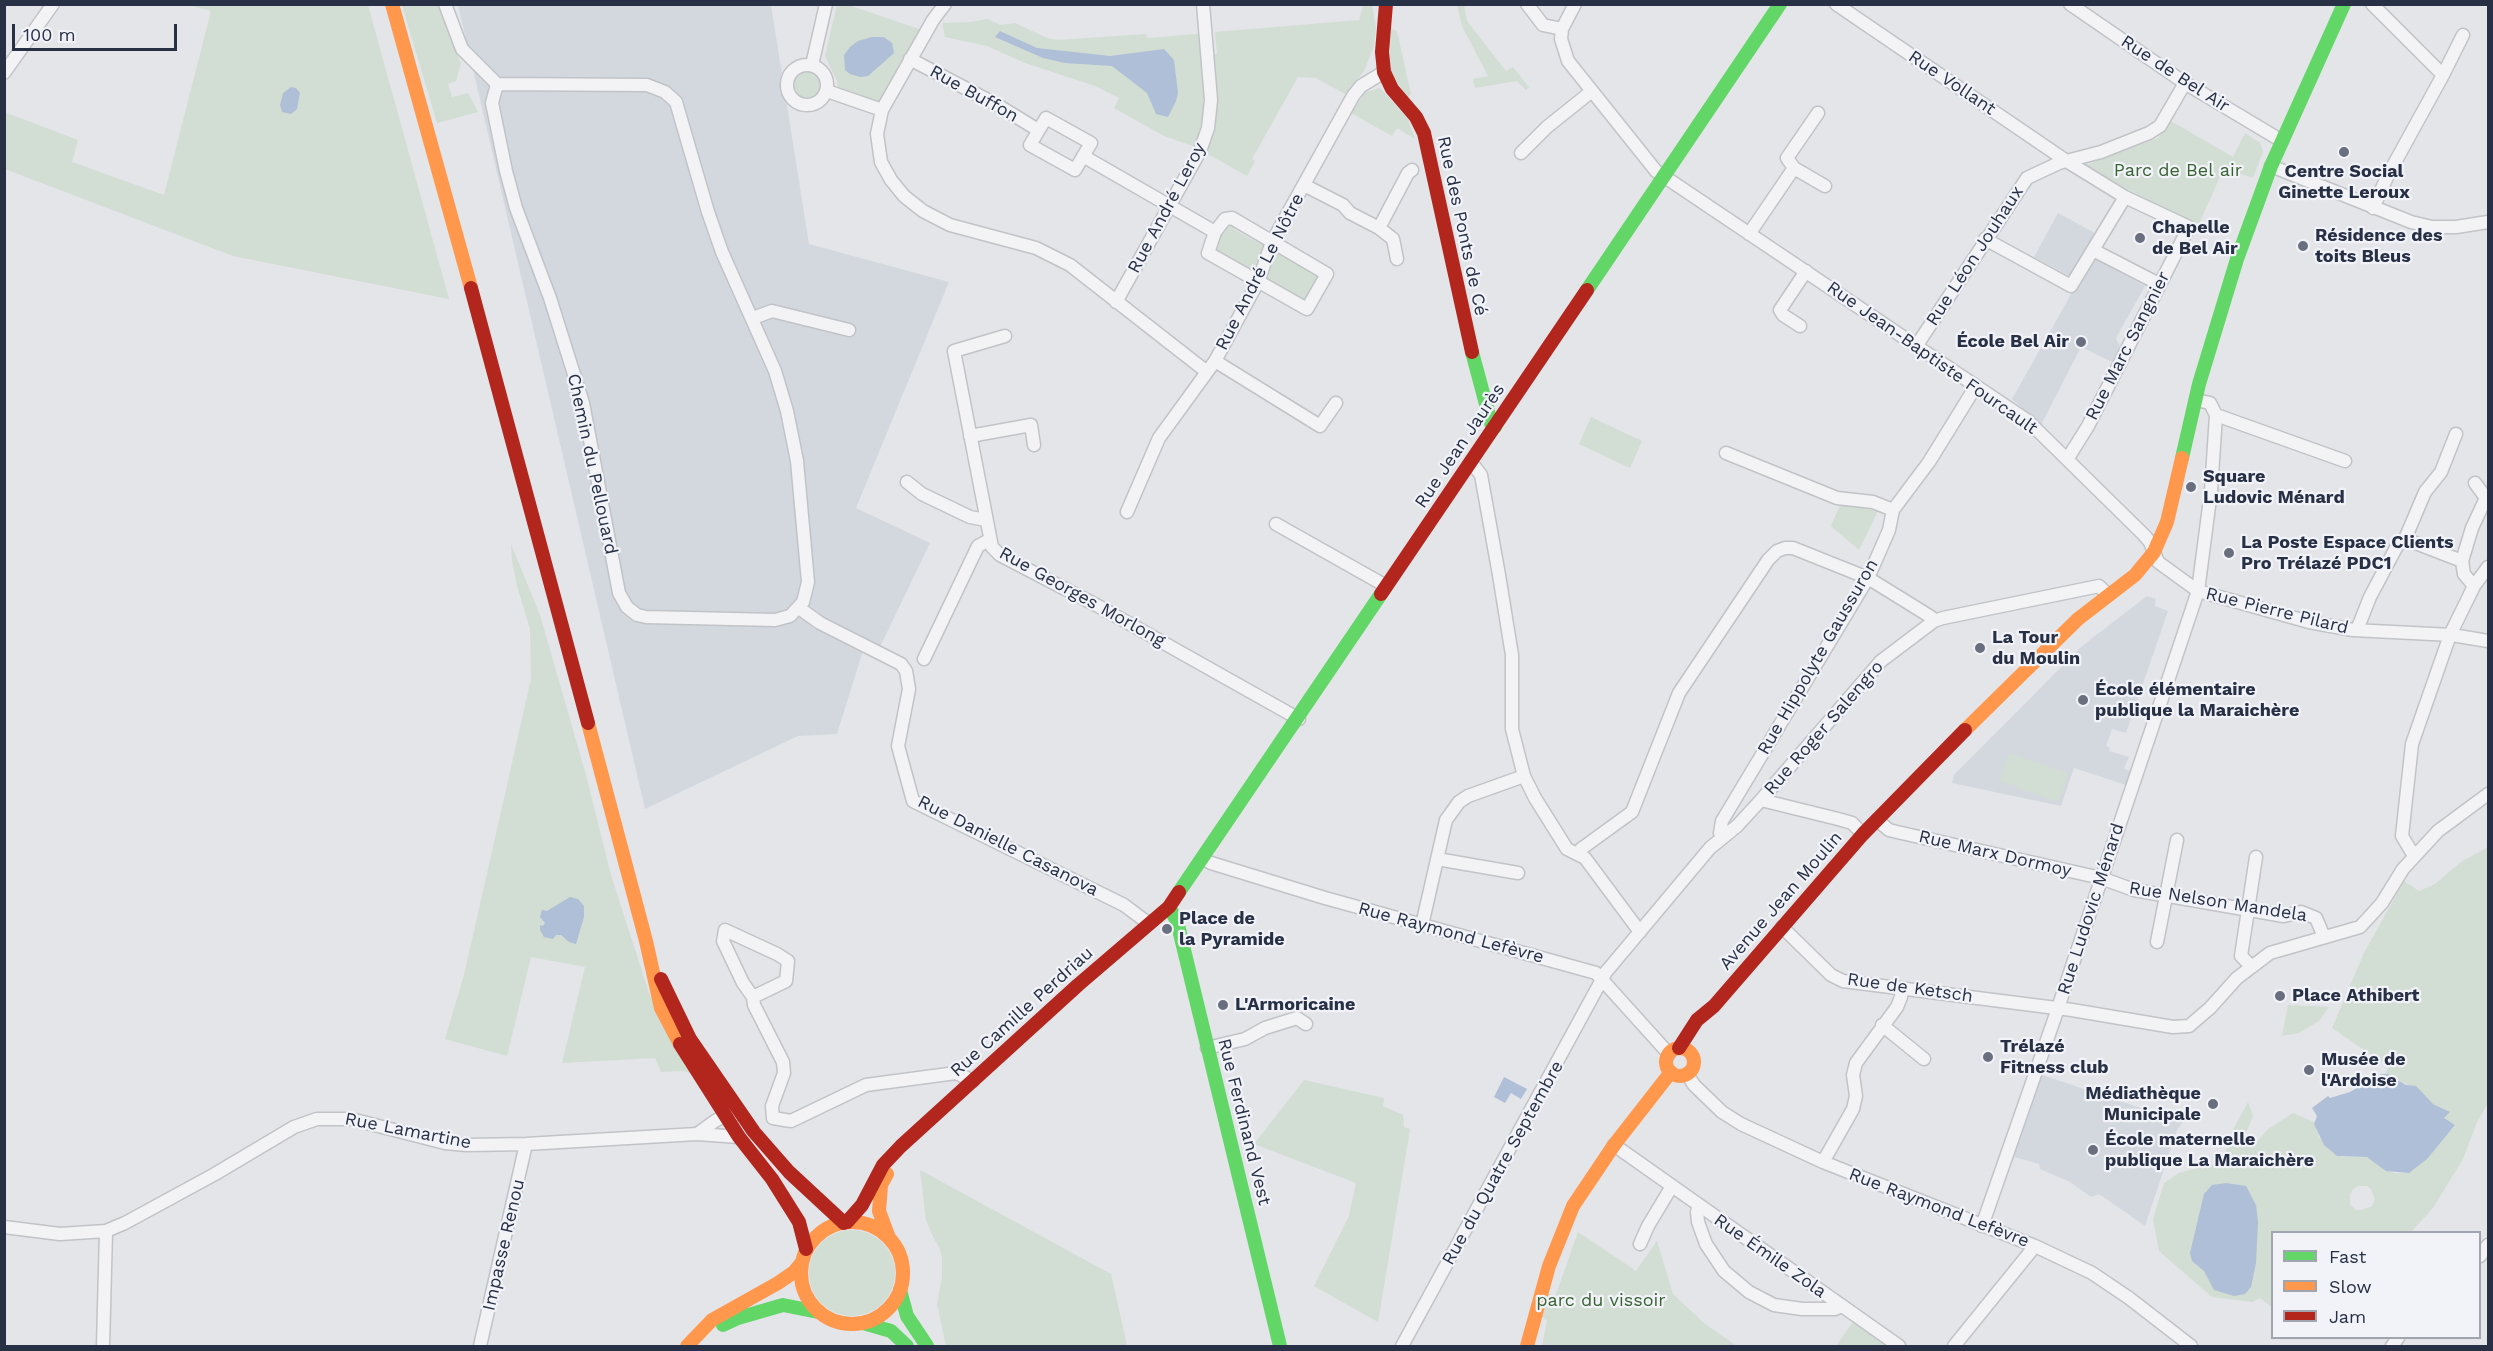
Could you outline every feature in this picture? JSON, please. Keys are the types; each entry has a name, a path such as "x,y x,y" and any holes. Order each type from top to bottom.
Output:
{"main road":[{"path":"392,4 441,175 651,960 661,1008 680,1045 739,1137 772,1179 799,1222 804,1256 801,1276 803,1289 809,1302 818,1312"},
{"name":"Rue des Ponts de Cé","path":"1386,4 1382,52 1384,72 1392,89 1416,117 1424,134 1475,364 1491,423 1495,427"},
{"name":"Rue Jean Jaurès","path":"1169,907 1780,4"},
{"name":"Avenue Jean Moulin","path":"1679,1051 1714,1006 1863,834 2078,619 2135,575 2154,552 2167,522 2196,400 2237,259 2271,166 2344,4"},
{"name":"Rue Camille Perdriau","path":"845,1223 862,1205 883,1165 901,1146 1148,923 1169,907"},
{"name":"Rue Ferdinand Vest","path":"1169,907 1177,921 1281,1347"},
{"path":"651,960 690,1039 753,1132 789,1172 845,1223"},
{"path":"1679,1051 1694,1064 1687,1074 1678,1076 1671,1072 1666,1061 1679,1051"},
{"path":"1527,1347 1535,1311 1573,1206 1614,1145 1671,1072"},
{"name":"Rue Camille Perdriau","path":"889,1238 879,1211 881,1185 901,1146"},
{"path":"692,1342 712,1320 794,1272 816,1236 830,1227 845,1223 861,1223 876,1228 889,1238 897,1249 902,1263 903,1276 900,1290 886,1312 863,1323"},
{"path":"900,1290 907,1316 927,1347"},
{"path":"692,1342 738,1318 766,1309 794,1306 818,1312 839,1323 879,1326 891,1331 907,1347"}],"street":[{"path":"4,73 53,4"},
{"path":"445,4 462,49 497,84 647,85 665,92 675,102 711,222 775,372 787,411 797,461 808,582 806,595 799,608"},
{"path":"812,65 826,4"},
{"path":"945,4 910,59 882,110 877,134 880,162 891,180 904,196 923,211 950,225 1036,248 1053,255 1089,278 1116,302 1207,372"},
{"name":"Rue André Leroy","path":"1116,302 1200,151 1208,128 1211,100 1203,4"},
{"path":"1527,4 1542,25 1562,29 1575,4"},
{"name":"Rue Vollant","path":"1836,4 2068,162"},
{"name":"Rue de Bel Air","path":"2070,4 2185,83 2282,141"},
{"path":"2372,4 2443,75"},
{"name":"Rue Jean-Baptiste Fourcault","path":"1562,29 1561,39 1568,61 1664,178 2028,421 2068,458 2144,536 2154,552"},
{"path":"2373,208 2463,36"},
{"name":"Rue Buffon","path":"910,59 999,106 1038,130"},
{"path":"805,65 812,65 823,72 828,84 827,91 819,102 807,105 795,101 790,96 787,84 793,71 805,65"},
{"name":"Rue André Le Nôtre","path":"1127,512 1159,438 1215,362 1258,282 1272,242 1353,96 1361,86 1384,72"},
{"name":"Rue Léon Jouhaux","path":"1917,345 2027,178 2059,163 2068,162 2149,133 2160,126 2185,83"},
{"name":"Chemin du Pellouard","path":"497,84 492,103 511,190 550,298 582,403 619,593 627,607 637,615 646,617 775,620 790,616 799,608"},
{"path":"827,91 882,110"},
{"path":"1521,153 1546,127 1592,91"},
{"path":"1818,113 1787,158 1794,168 1825,186"},
{"name":"Rue Buffon","path":"1046,118 1090,143 1075,170 1030,145 1038,130 1046,118"},
{"path":"1083,156 1215,232"},
{"name":"Rue Marc Sangnier","path":"2068,162 2125,197 2189,227 2088,426 2068,458"},
{"path":"2271,166 2401,219 2432,227 2456,227 2488,222"},
{"path":"1749,234 1794,168"},
{"path":"1379,228 1408,173 1412,170"},
{"path":"1304,185 1343,205 1350,213 1379,228 1393,239 1397,259"},
{"path":"1985,239 2071,286 2125,197"},
{"path":"1232,218 1272,242 1327,273 1307,309 1208,253 1215,232 1225,219 1232,218"},
{"path":"2093,250 2159,284"},
{"name":"Rue Jean-Baptiste Fourcault","path":"1800,326 1783,315 1780,310 1806,271"},
{"path":"753,318 772,311 849,330"},
{"name":"Rue Georges Morlong","path":"1005,336 954,351 989,540 1000,555 1098,606 1299,718"},
{"path":"1215,362 1320,426 1336,403"},
{"name":"Rue Hippolyte Gaussuron","path":"1722,838 1720,833 1722,821 1868,578 1889,530 1893,510 1929,462 1976,386"},
{"path":"2196,400 2210,404 2216,415 2345,461"},
{"name":"Rue Ludovic Ménard","path":"1983,1226 2198,591 2211,491 2216,415"},
{"path":"970,436 1031,425 1034,445"},
{"path":"2357,630 2370,597 2397,546 2405,539 2425,492 2441,472 2456,434"},
{"path":"1726,453 1837,498 1873,502 1893,510"},
{"path":"1471,462 1481,475 1499,575 1512,656 1512,729 1524,776 1536,800 1567,849 1585,858 1640,932"},
{"path":"907,482 922,494 970,517 986,520"},
{"path":"2474,586 2464,574 2462,561 2472,528 2486,498 2475,483"},
{"path":"1276,524 1386,586"},
{"path":"2405,539 2462,561"},
{"path":"924,659 978,546 989,540"},
{"path":"1579,855 1581,849 1632,812 1679,693 1768,560 1777,551 1793,548 1868,578 1934,621"},
{"name":"Rue Pierre Pilard","path":"2154,552 2158,562 2198,591 2309,622 2357,630 2450,635 2488,641"},
{"path":"2414,856 2402,836 2412,744 2450,635 2474,586 2488,567"},
{"name":"Rue Roger Salengro","path":"1603,979 1710,848 1761,800 1881,661 1934,621 2099,586 2108,595"},
{"name":"Rue Danielle Casanova","path":"799,608 820,623 901,664 908,676 909,689 898,746 913,801 1124,905 1148,923"},
{"path":"1422,925 1446,820 1459,802 1491,786 1524,776"},
{"path":"2256,857 2241,956 2252,967 2270,953 2360,927 2382,903 2403,869 2438,831 2488,794"},
{"path":"1761,800 1838,819 1852,824 1863,834"},
{"name":"Rue Marx Dormoy","path":"1877,820 1889,830 2101,878"},
{"path":"2157,942 2177,840"},
{"name":"Rue Raymond Lefèvre","path":"1203,859 1325,898 1596,974 1679,1051"},
{"path":"1437,859 1518,873"},
{"name":"Rue Nelson Mandela","path":"2101,878 2134,890 2248,910 2284,916 2301,912 2316,918 2324,937"},
{"name":"Rue de Ketsch","path":"1782,927 1831,975 1843,981 2058,1008 2154,1024 2189,1026 2210,1008 2236,978 2252,967"},
{"path":"753,997 786,981 788,961 724,930 723,941 743,983 753,997 754,1005 783,1062 784,1073 772,1106 773,1118 790,1121 866,1085 956,1072 973,1081"},
{"name":"Rue du Quatre Septembre","path":"1402,1347 1603,979"},
{"path":"1823,1162 1853,1109 1856,1096 1853,1075 1856,1063 1900,1002 1902,988"},
{"path":"1207,1048 1245,1039 1265,1028 1297,1018 1306,1024"},
{"path":"1882,1025 1924,1059"},
{"name":"Rue Raymond Lefèvre","path":"1687,1074 1694,1085 1722,1112 1741,1124 1823,1162 2035,1246 2092,1272 2191,1347"},
{"path":"726,1115 734,1116 753,1132"},
{"name":"Rue Lamartine","path":"697,1134 726,1115"},
{"name":"Rue Lamartine","path":"4,1227 60,1234 106,1231 215,1174 294,1127 317,1119 351,1119 445,1143 487,1146 697,1134 739,1137"},
{"name":"Impasse Renou","path":"480,1347 526,1144"},
{"name":"Rue Émile Zola","path":"1614,1145 1899,1347"},
{"path":"1640,1244 1672,1186"},
{"name":"Rue Émile Zola","path":"1699,1205 1698,1222 1706,1244 1724,1271 1749,1292 1774,1305 1802,1309 1835,1309 1842,1306"},
{"path":"103,1347 106,1231"},
{"path":"1961,1344 2035,1246"}],"shaded area":[{"path":"458,5 771,5 809,244 949,282 856,508 930,543 879,649 865,644 837,734 798,736 645,809"},
{"path":"2058,213 2095,233 2071,277 2034,257"},
{"name":"École Bel Air","path":"2092,257 2145,286 2116,338 2120,347 2112,362 2081,347 2041,425 2012,399"},
{"name":"École élémentaire publique la Maraichère","path":"2147,596 2156,599 2155,606 2168,611 2126,733 2112,729 2106,746 2110,748 2109,751 2129,757 2124,769 2131,771 2126,785 2074,768 2061,806 1952,783 1954,775 2082,646"},
{"name":"École maternelle publique La Maraichère","path":"2042,1075 2183,1122 2177,1130 2145,1226 2099,1194 2091,1197 2070,1182 2040,1169 2039,1164 2014,1157"}],"green space":[{"path":"188,5 368,5 449,299 233,256 5,169 4,112 78,140 72,162 164,195 211,11"},
{"path":"402,5 441,5 446,28 461,63 456,81 448,84 452,97 468,93 478,112 437,123"},
{"path":"837,5 848,5 922,30 882,102 874,104 838,91 837,81 825,56"},
{"path":"1363,5 1372,5 1376,28 1374,46 1364,71 1345,94 1316,78 1298,77 1252,159 1255,161 1247,176 1206,153 1211,136 1213,55 1217,54 1215,32 1359,20"},
{"path":"1457,5 1464,5 1467,21 1506,71 1513,67 1529,87 1526,90 1517,81 1475,88 1473,79 1488,76 1462,26"},
{"path":"987,19 1001,25 1015,23 1047,38 1058,40 1146,34 1147,38 1198,34 1204,94 1202,120 1196,147 1164,136 1114,108 1119,98 1095,86 1025,63 987,46 945,37 942,23"},
{"path":"1391,29 1397,31 1411,94 1407,98 1389,68"},
{"path":"808,69 819,73 823,84 819,95 808,99 797,95 793,84 797,73"},
{"path":"1380,88 1408,119 1415,139 1397,128 1392,136 1351,113 1366,92"},
{"name":"Parc de Bel air","path":"2171,121 2233,157 2245,133 2260,143 2263,151 2253,178 2224,168 2198,226 2083,166 2158,138"},
{"path":"1236,225 1234,229 1260,244 1262,240 1265,244 1251,274 1214,252 1226,227"},
{"path":"1276,252 1288,253 1286,257 1321,278 1304,303 1265,280 1272,258"},
{"path":"1591,417 1642,441 1630,468 1579,444"},
{"path":"1841,503 1878,511 1859,550 1831,526"},
{"path":"511,544 540,615 586,775 611,875 649,993 692,1074 684,1071 661,1072 655,1058 562,1063 585,967 531,957 507,1056 445,1039 464,975 531,679 530,629 517,586"},
{"path":"2009,753 2068,773 2058,802 1999,781"},
{"path":"2488,847 2488,1103 2477,1122 2463,1159 2433,1208 2412,1231 2271,1231 2271,1306 2260,1298 2253,1302 2212,1297 2159,1251 2153,1219 2164,1183 2179,1173 2220,1162 2248,1102 2253,1116 2241,1145 2256,1143 2268,1129 2293,1113 2314,1122 2319,1137 2333,1153 2342,1157 2367,1157 2394,1173 2406,1173 2413,1170 2455,1126 2444,1118 2449,1112 2433,1104 2410,1086 2385,1073 2389,1067 2332,1028 2364,953 2404,881 2419,891 2435,884 2461,862","holes":["2358,1186 2367,1186 2371,1189 2375,1199 2372,1206 2356,1210 2350,1204 2350,1194 2353,1189"]},
{"path":"2288,1005 2329,1007 2319,1021 2299,1033 2282,1036"},
{"path":"1304,1080 1384,1098 1383,1106 1403,1115 1404,1127 1410,1129 1378,1322 1314,1286 1349,1216 1356,1183 1254,1144"},
{"path":"920,1170 1111,1274 1127,1346 946,1346 937,1304 942,1277 942,1258 926,1220"},
{"path":"852,1230 869,1233 883,1242 892,1256 895,1273 892,1290 883,1304 869,1313 852,1316 835,1313 821,1304 812,1290 809,1273 812,1256 821,1242 835,1233"},
{"name":"parc du vissoir","path":"1578,1232 1636,1271 1657,1241 1673,1294 1705,1324 1737,1346 1542,1346 1547,1321 1542,1317 1549,1293 1555,1297"},
{"path":"1855,1319 1894,1346 1836,1346"}],"water":[{"path":"1000,31 1037,48 1110,56 1164,49 1174,60 1178,93 1176,101 1168,117 1156,114 1147,93 1112,66 1065,63 1043,58 995,37"},
{"path":"872,37 884,37 892,43 894,53 868,76 860,77 850,74 845,70 844,55 858,41"},
{"path":"291,87 296,88 300,93 297,109 291,114 282,112 280,105 283,93"},
{"path":"570,897 578,899 584,906 584,917 576,944 569,942 561,935 556,935 553,939 544,937 540,930 540,925 543,926 545,923 540,917 542,910 547,911"},
{"path":"2381,1074 2388,1074 2406,1085 2416,1086 2433,1104 2450,1112 2444,1118 2455,1125 2427,1159 2409,1173 2386,1171 2367,1157 2337,1156 2324,1145 2314,1124 2317,1116 2312,1108 2328,1096 2330,1098 2350,1092"},
{"path":"1504,1077 1527,1089 1521,1099 1511,1093 1505,1103 1494,1097"},
{"path":"2226,1183 2246,1186 2256,1205 2258,1222 2256,1263 2251,1287 2245,1294 2234,1296 2214,1290 2204,1271 2192,1261 2190,1253 2204,1194 2212,1185"}],"traffic: fast":[{"path":"1587,290 1780,4"},
{"path":"2182,458 2199,384 2237,259 2271,166 2344,4"},
{"path":"1472,352 1491,423 1495,427"},
{"path":"1179,892 1381,594"},
{"path":"1169,907 1177,921 1280,1346"},
{"path":"900,1290 907,1316 927,1346"},
{"path":"723,1325 738,1318 783,1305 818,1312"},
{"path":"863,1323 891,1331 907,1346"}],"traffic: slow":[{"path":"392,4 471,288"},
{"path":"1965,730 2078,619 2135,575 2154,552 2167,522 2182,458"},
{"path":"588,723 646,941 661,1008 680,1044"},
{"path":"1680,1048 1690,1052 1694,1062 1690,1072 1680,1076 1670,1072 1666,1062 1670,1052 1680,1048"},
{"path":"1527,1346 1549,1266 1573,1206 1614,1145 1671,1072"},
{"path":"887,1174 881,1185 879,1211 889,1238"},
{"path":"852,1222 871,1226 888,1237 899,1254 903,1273 899,1292 888,1309 871,1320 852,1324 833,1320 816,1309 805,1292 801,1273 805,1254 816,1237 833,1226 852,1222"},
{"path":"687,1346 712,1320 778,1283 794,1272 802,1262"}],"traffic: jam":[{"path":"1386,4 1382,52 1384,72 1392,89 1416,117 1424,133 1472,352"},
{"path":"471,288 588,723"},
{"path":"1381,594 1587,290"},
{"path":"1679,1048 1697,1020 1714,1006 1863,834 1965,730"},
{"path":"847,1222 862,1205 883,1165 901,1146 1078,985 1169,907 1179,892"},
{"path":"661,979 690,1039 754,1132 789,1172 844,1223"},
{"path":"680,1044 739,1137 772,1179 799,1222 806,1249"}],"place":[{"name":"Centre Social Ginette Leroux","path":"2344,152"},
{"name":"Chapelle de Bel Air","path":"2140,238"},
{"name":"Résidence des toits Bleus","path":"2303,246"},
{"name":"École Bel Air","path":"2081,342"},
{"name":"Square Ludovic Ménard","path":"2191,487"},
{"name":"La Poste Espace Clients Pro Trélazé PDC1","path":"2229,553"},
{"name":"La Tour du Moulin","path":"1980,648"},
{"name":"École élémentaire publique la Maraichère","path":"2083,700"},
{"name":"Place de la Pyramide","path":"1167,929"},
{"name":"Place Athibert","path":"2280,996"},
{"name":"L'Armoricaine","path":"1223,1005"},
{"name":"Trélazé Fitness club","path":"1988,1057"},
{"name":"Musée de l'Ardoise","path":"2309,1070"},
{"name":"Médiathèque Municipale","path":"2213,1104"},
{"name":"École maternelle publique La Maraichère","path":"2093,1150"}]}
